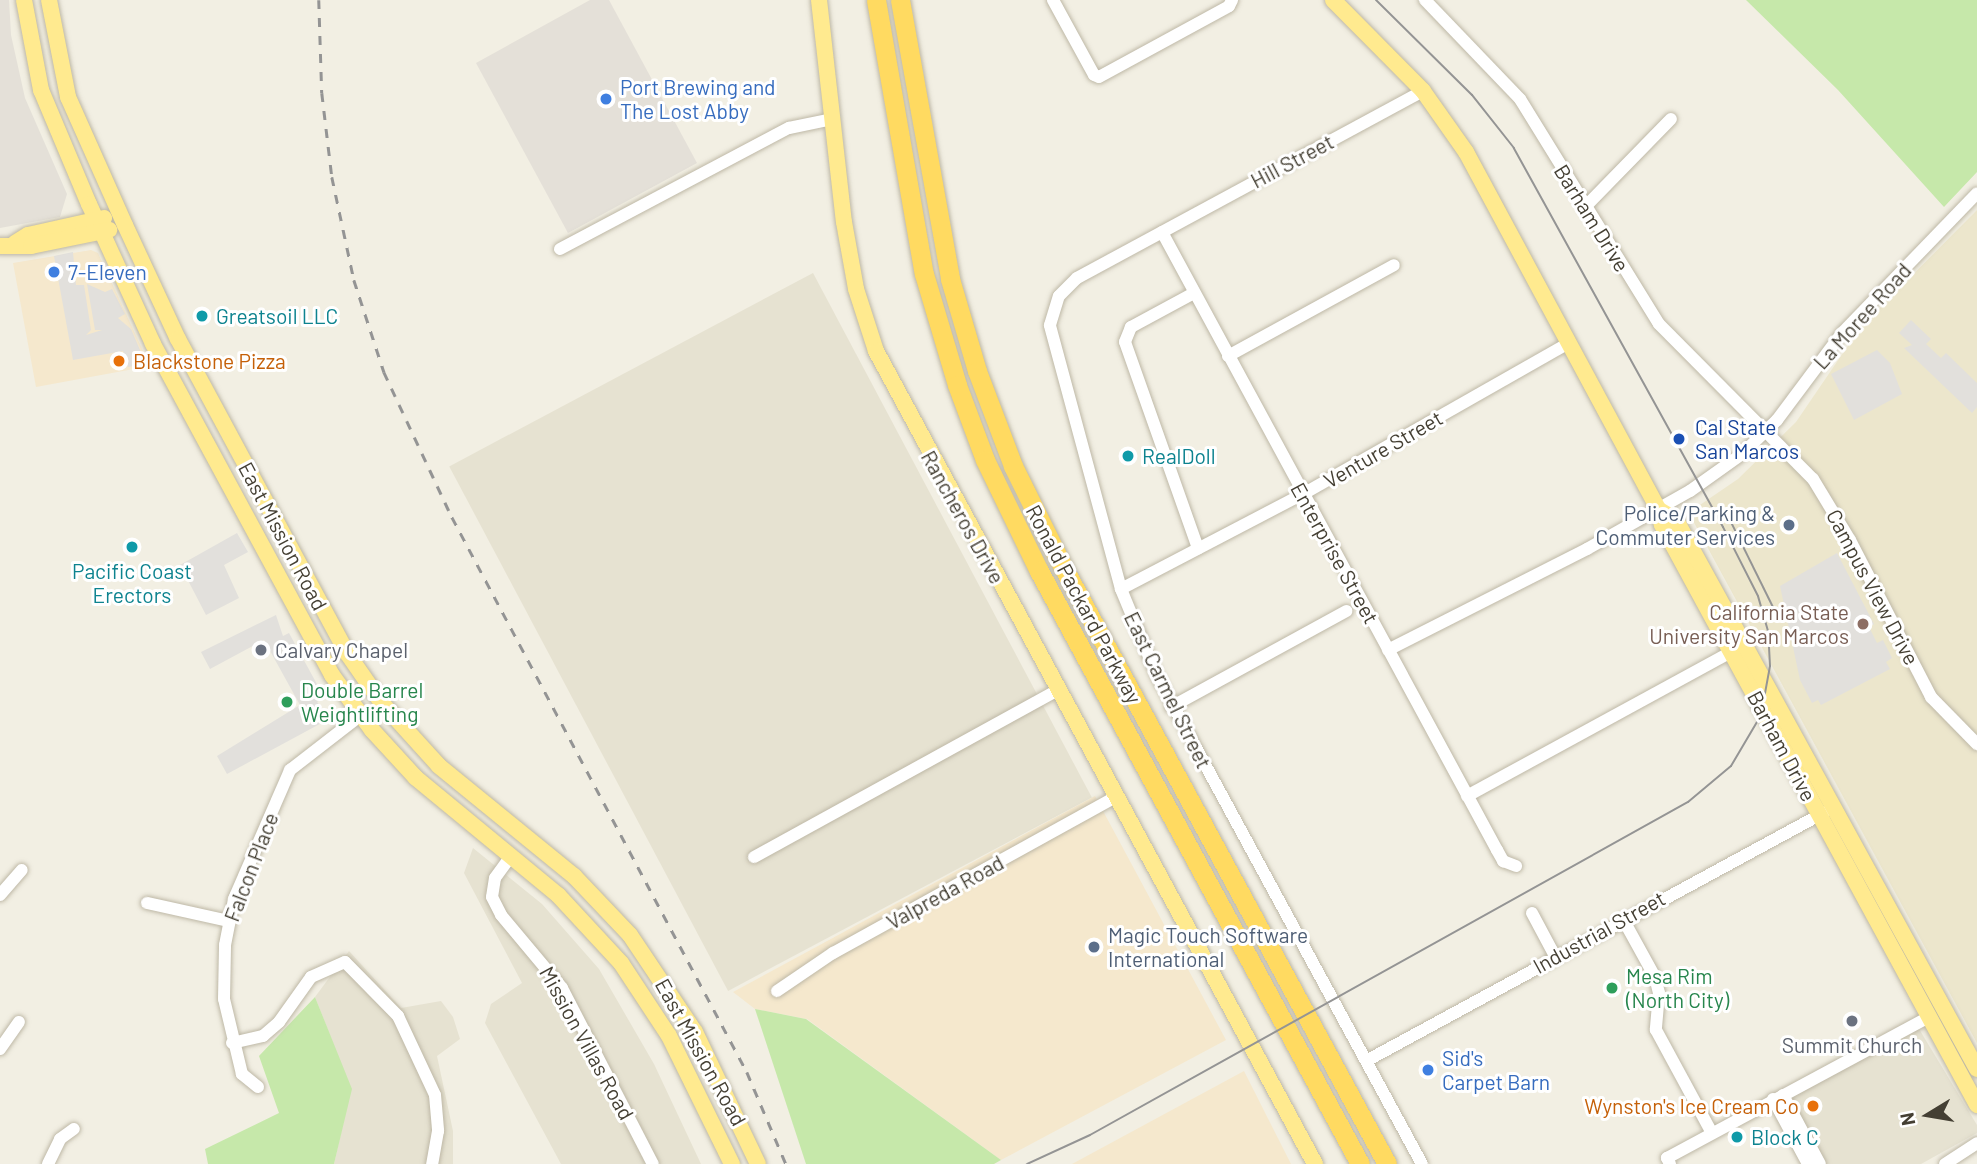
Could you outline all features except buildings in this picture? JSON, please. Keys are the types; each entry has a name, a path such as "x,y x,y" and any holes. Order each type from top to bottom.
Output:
{"highway":[{"name":"Ronald Packard Parkway","path":"876,0 924,274 957,385 985,460 1039,571 1360,1164"},
{"name":"Ronald Packard Parkway","path":"900,0 950,279 977,371 1013,466 1063,567 1387,1164"},
{"path":"908,51 910,0"},
{"path":"1339,1125 1348,1164"}],"main road":[{"name":"East Mission Road","path":"24,0 31,52 47,108 99,226 153,344 332,675 360,715 422,784 511,856 587,923 638,986 701,1096 732,1164"},
{"name":"East Mission Road","path":"49,0 68,97 178,340 364,679 381,702 439,766 574,876 630,935 671,990 736,1110 758,1164"},
{"name":"Rancheros Drive","path":"820,0 856,289 876,351 1315,1164"},
{"path":"1333,0 1423,91 1466,152 1569,344"},
{"path":"8,245 28,235 99,226 122,219"},
{"name":"Barham Drive","path":"1569,344 1658,509 1662,525 1932,1022"},
{"name":"Barham Drive","path":"1658,509 1676,520 1977,1069"},
{"path":"332,675 355,684 364,679"},
{"path":"344,692 381,702"},
{"path":"511,856 528,851 554,872 574,876"},
{"name":"Rancheros Drive","path":"1224,993 1305,1164"},
{"path":"1932,1022 1977,1105"}],"street":[{"path":"1054,0 1094,75 1100,77 1229,6 1231,0"},
{"name":"Barham Drive","path":"1425,0 1520,99 1659,324 1767,430"},
{"name":"Hill Street","path":"1161,232 1423,91"},
{"path":"560,249 789,128 833,119"},
{"path":"1585,207 1671,119"},
{"name":"La Moree Road","path":"1388,650 1658,509 1742,454 1767,430 1842,333 1977,192"},
{"name":"Enterprise Street","path":"1161,232 1503,861 1516,866"},
{"name":"East Carmel Street","path":"1161,232 1077,278 1059,296 1050,325 1121,589 1171,707 1422,1164"},
{"path":"1228,355 1394,265"},
{"path":"1194,293 1131,327 1125,342 1198,548"},
{"name":"Venture Street","path":"1121,589 1303,494 1569,344"},
{"name":"Campus View Drive","path":"1767,430 1828,501 1931,697 1950,713 1977,744"},
{"path":"1171,707 1346,611"},
{"path":"1467,796 1731,652"},
{"path":"754,857 1058,690"},
{"name":"Falcon Place","path":"258,1087 242,1074 232,1043 223,971 229,921 290,770 360,715"},
{"name":"Valpreda Road","path":"777,991 833,953 1116,797"},
{"name":"Industrial Street","path":"1366,1061 1623,919 1835,807"},
{"name":"Mission Villas Road","path":"511,856 495,878 492,897 501,915 527,941 562,988 653,1164"},
{"path":"0,895 22,870"},
{"path":"147,903 229,921"},
{"path":"1532,912 1555,956"},
{"path":"1623,919 1655,977 1659,993 1656,1030 1712,1133"},
{"path":"232,1043 263,1036 279,1023 311,977 345,962 398,1016 435,1095 438,1131 432,1164"},
{"path":"0,1049 19,1022"},
{"path":"1668,1161 1778,1097 1932,1022"},
{"path":"1778,1097 1808,1164"},
{"path":"1778,1097 1820,1164"},
{"path":"48,1164 60,1139 74,1129"},
{"path":"1945,1164 1977,1143"}],"shaded area":[{"path":"0,0 9,0 11,35 25,98 67,194 60,217 0,228"},
{"path":"590,0 609,0 697,163 568,233 476,63"},
{"name":"California State University San Marcos","path":"1977,210 1977,1043 1691,517 1694,509 1738,479 1796,422 1860,328"},
{"path":"91,250 98,253 150,366 36,387 13,263"},
{"path":"73,252 76,285 84,285 91,330 86,335 102,330 95,330 87,284 105,292 112,289 125,314 118,318 131,329 146,364 128,367 123,351 73,360 54,256"},
{"path":"813,273 1092,797 728,991 449,466"},
{"path":"1911,320 1931,339 1926,344 1941,358 1946,353 1977,383 1977,407 1972,413 1904,348 1912,345 1899,333"},
{"path":"1877,350 1890,363 1902,394 1854,420 1831,374"},
{"path":"237,533 248,552 224,565 239,598 206,615 180,565"},
{"path":"1837,553 1874,624 1869,627 1877,643 1883,640 1892,658 1886,662 1890,669 1821,705 1818,700 1812,703 1800,680 1780,586"},
{"path":"276,615 283,636 289,633 324,697 317,702 329,719 227,774 217,756 300,705 264,640 210,669 201,652"},
{"path":"1095,796 1226,1040 1001,1160 807,1019 755,1009 733,992"},
{"path":"473,848 542,904 599,969 654,1064 701,1164 561,1164 485,1023 491,1004 522,983 464,873"},
{"path":"349,951 401,1008 441,1001 453,1017 460,1039 437,1056 453,1131 453,1164 334,1164 351,1089 315,997"},
{"path":"1916,1024 1977,1125 1977,1133 1921,1164 1825,1164 1787,1093"},
{"path":"1244,1071 1291,1164 1072,1164"}],"green space":[{"path":"1746,0 1977,0 1977,172 1944,207 1838,90"},
{"path":"315,997 352,1089 334,1164 208,1164 205,1149 279,1113 259,1056"},
{"path":"755,1009 806,1019 1001,1160 994,1164 806,1164"}],"tram line":[{"path":"1027,1164 1090,1135 1688,802 1731,766 1761,715 1770,666 1768,631 1758,596 1723,527 1514,148 1472,95 1376,0"},
{"path":"1725,510 1773,607"}],"railway":[{"path":"319,0 322,93 332,177 354,280 384,372 452,517 747,1072 786,1164"}],"place":[{"name":"Port Brewing and The Lost Abby","path":"606,99"},
{"name":"7-Eleven","path":"54,272"},
{"name":"Greatsoil LLC","path":"202,316"},
{"name":"Blackstone Pizza","path":"119,361"},
{"name":"Cal State San Marcos","path":"1679,439"},
{"name":"RealDoll","path":"1128,456"},
{"name":"Police/Parking & Commuter Services","path":"1789,525"},
{"name":"Pacific Coast Erectors","path":"132,547"},
{"name":"California State University San Marcos","path":"1863,624"},
{"name":"Calvary Chapel","path":"261,650"},
{"name":"Double Barrel Weightlifting","path":"287,702"},
{"name":"Magic Touch Software International","path":"1094,947"},
{"name":"Mesa Rim (North City)","path":"1612,988"},
{"name":"Summit Church","path":"1852,1021"},
{"name":"Sid's Carpet Barn","path":"1428,1070"},
{"name":"Wynston's Ice Cream Co","path":"1813,1106"},
{"name":"Block C","path":"1737,1137"}]}
